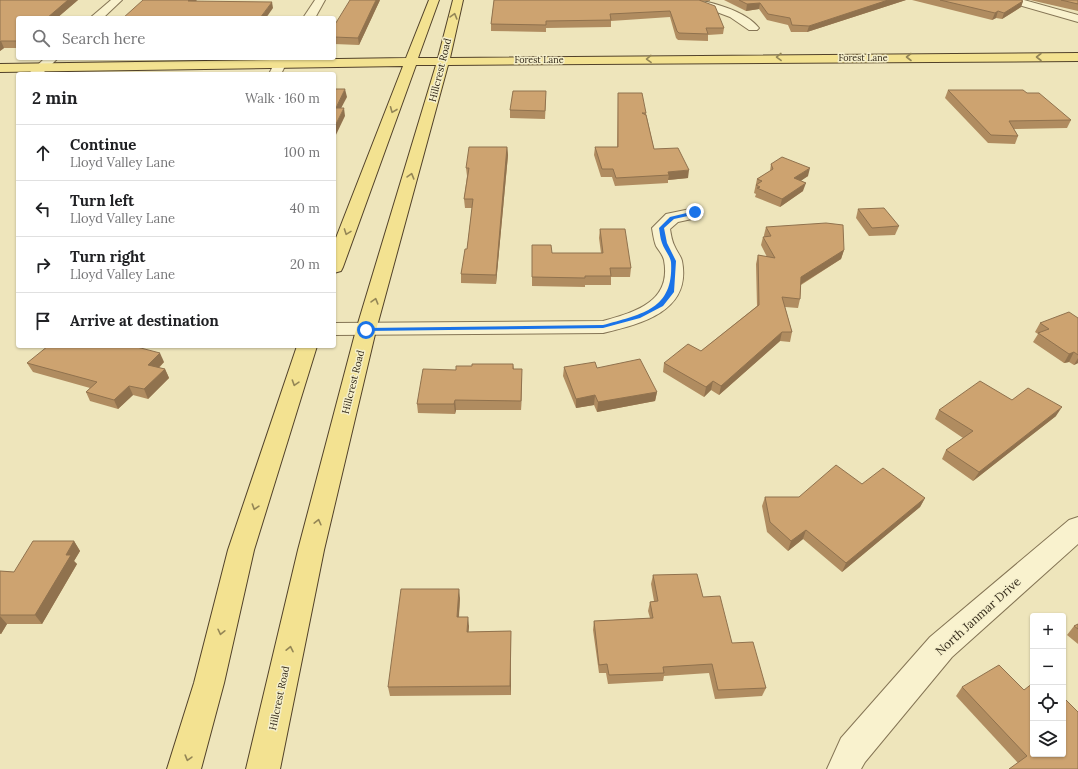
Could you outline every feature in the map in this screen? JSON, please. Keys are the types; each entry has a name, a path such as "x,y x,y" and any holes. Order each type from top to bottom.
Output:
{"main road":[{"path":"336,261 434,0"},
{"name":"Hillcrest Road","path":"263,769 311,550 366,330 450,54 458,0"},
{"path":"450,54 576,54 619,59"},
{"name":"Forest Lane","path":"450,54 518,73"},
{"name":"Forest Lane","path":"336,76 410,67 450,54 619,59 1078,57"},
{"path":"839,57 850,71"},
{"name":"Forest Lane","path":"0,68 38,71 279,65 410,67"},
{"path":"757,71 780,71"},
{"path":"184,769 209,683 241,550 306,348"}],"street":[{"path":"98,16 116,0"},
{"path":"310,16 320,0"},
{"path":"694,0 734,15 753,28"},
{"path":"1012,0 1078,19"},
{"path":"38,71 50,60"},
{"path":"336,329 603,327 638,317 661,305 671,292 674,261 664,243 661,228 672,218 695,212"},
{"name":"North Janmar Drive","path":"844,769 853,750 941,647 1078,528"}],"building":[{"path":"0,0 68,0 49,16 16,16 16,41 0,42"},
{"path":"143,0 272,2 262,16 125,16"},
{"path":"350,0 376,0 358,38 336,37 336,23"},
{"path":"494,0 699,0 715,6 724,28 706,28 708,34 679,33 670,11 610,14 611,20 546,21 546,25 491,24"},
{"path":"739,0 888,0 809,26 792,25 790,18 768,14 760,3 747,4"},
{"path":"940,0 1023,1 1004,13 998,11 995,13"},
{"path":"1061,0 1078,0 1078,4"},
{"path":"336,89 345,89 336,108"},
{"path":"948,90 1023,90 1027,93 1039,93 1071,120 1009,121 1018,136 991,135"},
{"path":"513,91 546,91 545,111 510,110"},
{"path":"618,93 642,93 646,113 642,113 646,115 654,149 678,148 689,170 668,172 669,175 616,178 613,169 602,169 595,147 618,147"},
{"path":"336,108 344,108 336,124"},
{"path":"469,147 507,147 496,275 461,274 465,249 467,249 473,199 464,199 469,168 466,168"},
{"path":"782,157 810,168 794,178 806,183 782,199 757,188 760,187 756,185 762,181 757,179 773,169 771,164"},
{"path":"884,208 899,226 872,228 858,209"},
{"path":"826,223 843,225 844,250 801,277 800,299 782,297 792,332 782,332 721,386 713,381 706,387 664,363 688,344 701,351 759,305 758,255 775,258 763,237 771,236 766,227"},
{"path":"600,229 625,229 631,268 610,268 611,276 585,276 585,278 532,277 532,245 551,245 552,253 603,253"},
{"path":"1069,312 1078,318 1078,355 1074,352 1069,354 1038,333 1049,329 1040,323"},
{"path":"46,348 141,348 160,353 148,365 165,369 144,389 129,386 114,400 86,392 97,382 27,363"},
{"path":"640,359 657,392 598,402 595,395 576,399 564,367 595,362 597,368"},
{"path":"472,364 513,364 513,369 522,369 521,401 455,400 454,404 417,404 423,369 456,370 456,366 472,366"},
{"path":"980,381 1012,400 1028,388 1062,407 979,472 946,450 973,431 939,410"},
{"path":"836,465 862,484 883,468 925,498 846,563 806,530 791,541 770,522 765,497 799,497"},
{"path":"33,541 74,541 66,555 71,555 35,615 0,615 0,571 14,572"},
{"path":"697,574 703,597 720,596 732,643 753,642 766,688 718,690 712,664 663,667 664,673 609,675 607,664 599,665 594,621 653,618 650,602 658,601 653,575"},
{"path":"401,589 459,589 457,617 468,617 467,632 511,631 510,686 388,687"},
{"path":"999,665 1024,690 1030,685 1030,757 1066,757 1066,700 1078,712 1078,769 1009,769 1027,756 962,687"}],"route":[{"path":"366,330 603,327 638,317 661,305 671,292 674,261 664,243 661,228 672,218 695,212"}]}
